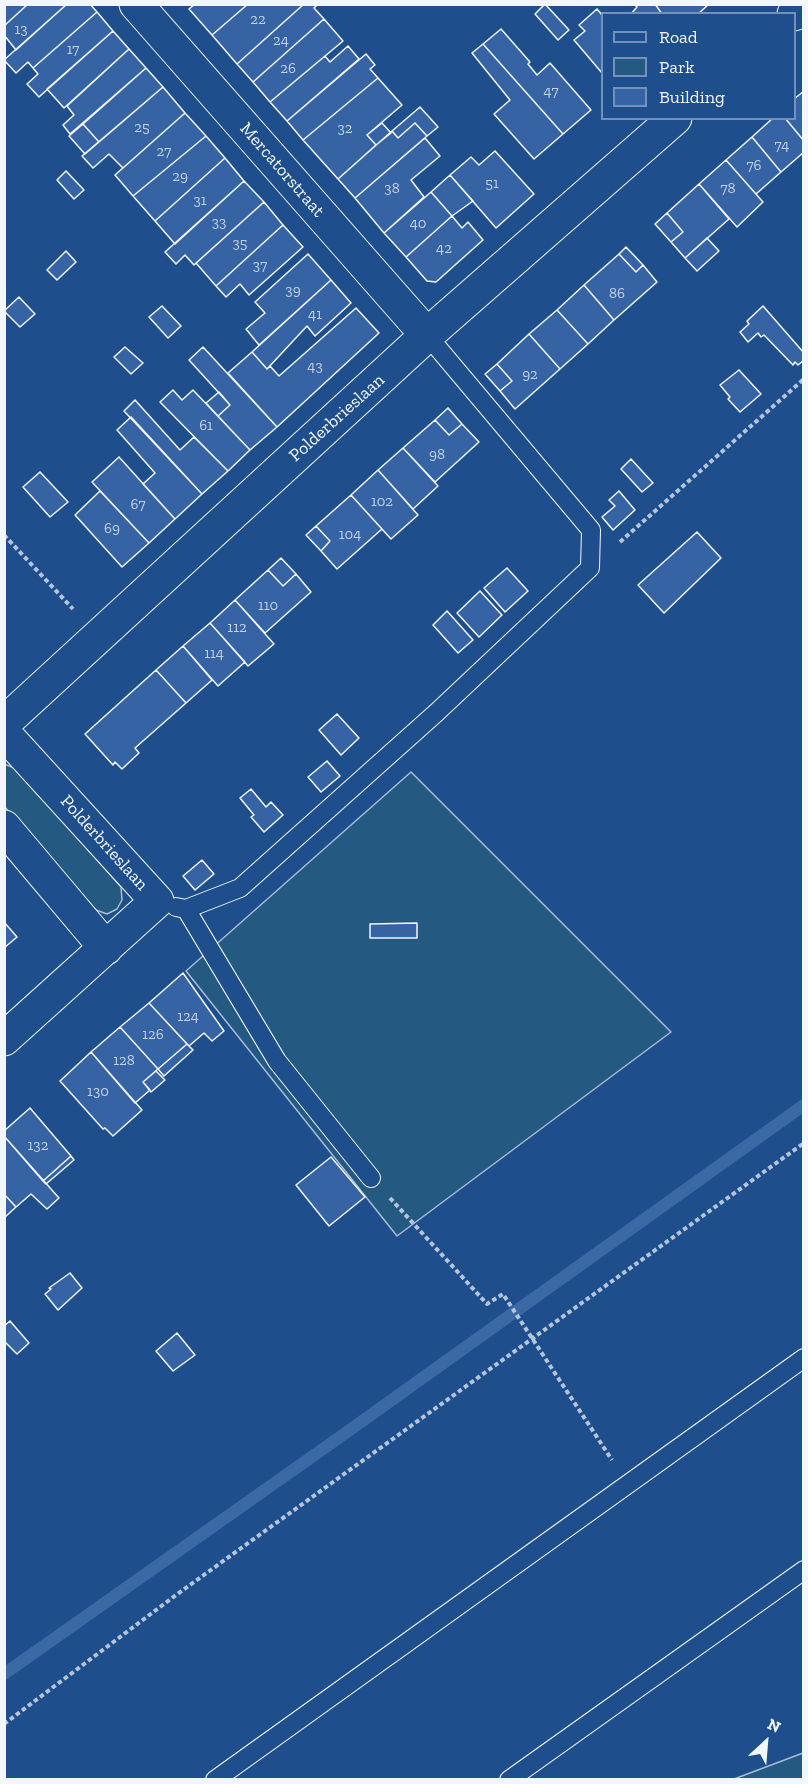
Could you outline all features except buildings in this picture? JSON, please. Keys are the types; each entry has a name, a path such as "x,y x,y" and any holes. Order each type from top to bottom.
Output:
{"street":[{"name":"Mercatorstraat","path":"136,4 427,335"},
{"name":"Polderbrieslaan","path":"4,723 427,335 673,120"},
{"name":"Polderbrieslaan","path":"4,733 172,905 106,948 4,1039"},
{"path":"4,827 106,948"}],"lane":[{"path":"371,1178 277,1062 172,905 240,888 436,713 590,568 591,530 427,335"},
{"path":"215,1779 804,1358"},
{"path":"509,1779 804,1570"}],"path":[{"path":"590,568 804,379"},
{"path":"4,535 98,636"},
{"path":"4,1724 176,1595 804,1143"},
{"path":"371,1178 487,1304 502,1294 627,1483"}],"green space":[{"path":"4,764 17,769 121,887 122,900 117,909 107,914 96,910 5,807"},
{"path":"411,772 671,1032 397,1236 186,971"},
{"path":"803,1753 803,1779 734,1779"}],"waterway":[{"path":"4,1674 804,1105"}]}
